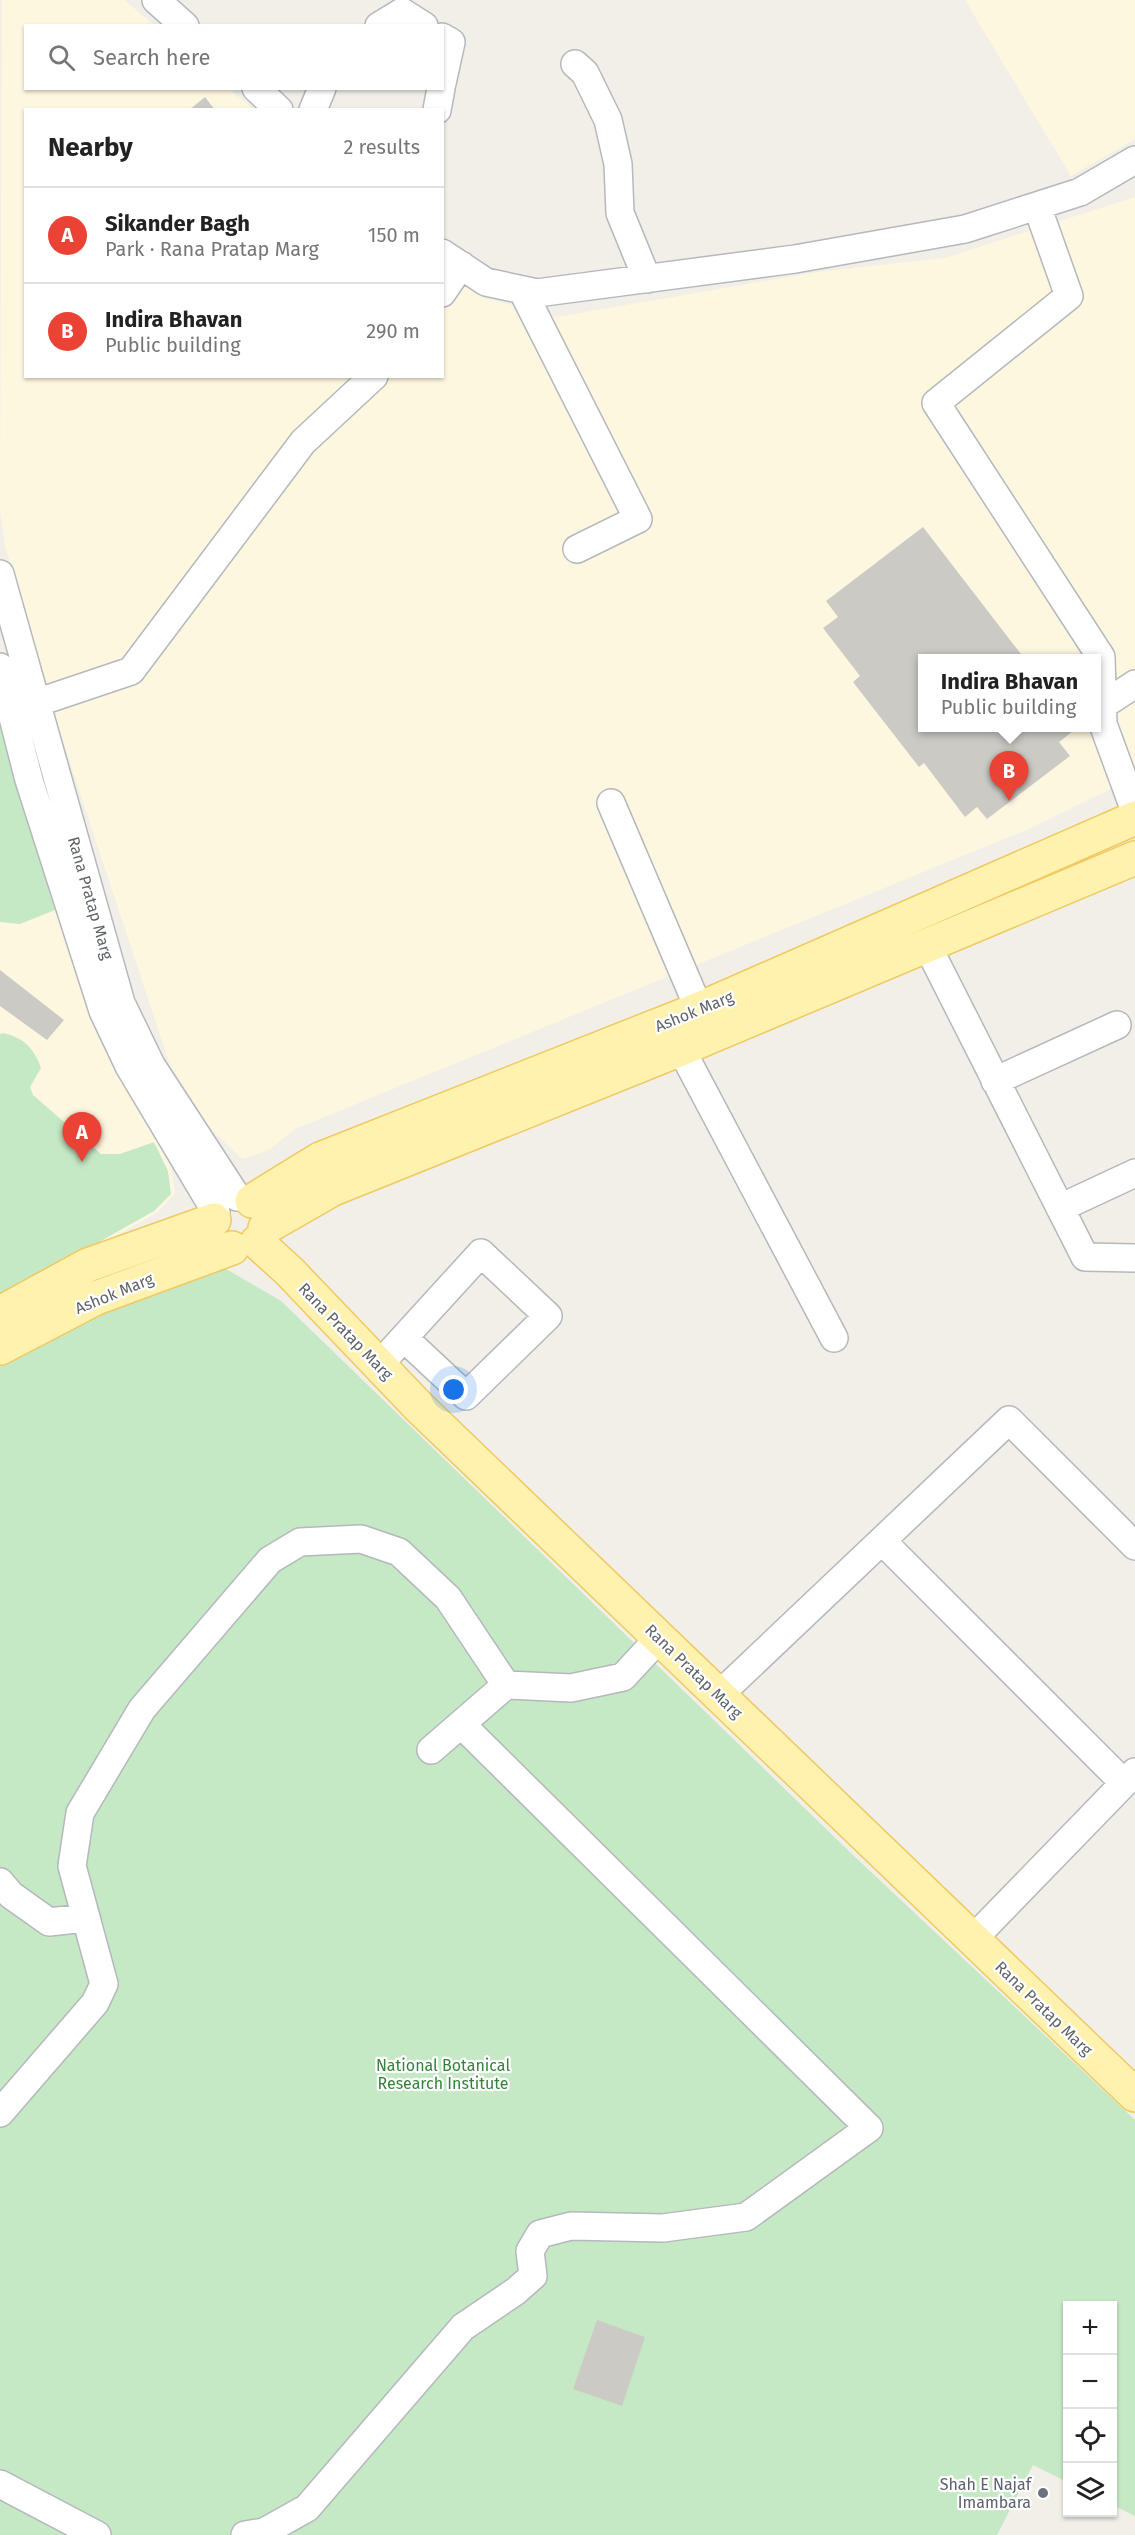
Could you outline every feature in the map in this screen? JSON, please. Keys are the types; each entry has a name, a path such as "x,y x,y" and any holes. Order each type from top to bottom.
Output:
{"main road":[{"name":"Ashok Marg","path":"0,1348 239,1221 320,1159 699,1009 1135,818"},
{"name":"Ashok Marg","path":"0,1313 88,1265 239,1221 333,1189 681,1049 1135,858"},
{"name":"Rana Pratap Marg","path":"239,1221 378,1366 1135,2095"}],"street":[{"path":"156,0 183,24"},
{"path":"382,24 402,12 421,24"},
{"path":"444,38 451,42 444,74"},
{"path":"575,64 585,73 608,120 618,164 620,213 647,279"},
{"path":"257,90 277,108"},
{"path":"314,108 321,90"},
{"path":"437,108 441,90"},
{"path":"444,286 452,259 486,282 537,293 795,259 965,229 1080,192 1135,160"},
{"path":"1037,206 1069,296 936,403 1099,654"},
{"path":"522,290 638,519 578,549"},
{"path":"36,703 131,671 303,442 372,378"},
{"name":"Rana Pratap Marg","path":"0,574 121,1003 152,1065 239,1221"},
{"path":"1101,657 1103,724 1135,811"},
{"name":"Rana Pratap Marg","path":"0,667 29,780 103,1011 129,1066 239,1221"},
{"path":"1103,705 1135,684"},
{"path":"611,803 699,1009"},
{"path":"927,945 1085,1257 1135,1258"},
{"path":"995,1082 1117,1025"},
{"path":"681,1049 834,1338"},
{"path":"1060,1208 1135,1173"},
{"path":"378,1366 481,1253 548,1316 466,1396 404,1338"},
{"path":"719,1695 1010,1420 1135,1546"},
{"path":"0,2113 95,2003 104,1984 72,1866 80,1814 142,1709 270,1560 300,1542 361,1539 399,1552 448,1598 506,1685"},
{"path":"882,1541 1130,1777 973,1939"},
{"path":"431,1750 506,1685 571,1688 622,1677 659,1638"},
{"path":"245,2535 264,2532 307,2508 463,2327 516,2291 533,2276 530,2251 540,2234 571,2226 663,2228 746,2217 869,2128 461,1724"},
{"path":"0,1882 11,1895 49,1922 85,1918"},
{"path":"0,2484 97,2535"}],"shaded area":[{"path":"2,0 124,0 153,24 24,24 24,90 230,90 252,108 24,108 24,378 444,378 444,270 484,298 557,317 818,272 945,258 1135,197 1135,777 1031,828 295,1129 269,1150 242,1159 210,1128 170,1065 54,714 5,545 0,511"},
{"path":"965,0 1135,0 1135,139 1071,176"},
{"path":"0,703 90,1013 171,1168 175,1193 158,1212 0,1300"}],"green space":[{"path":"0,721 55,910 20,924 0,922"},
{"path":"3,1033 27,1045 38,1061 41,1068 30,1087 33,1095 101,1154 120,1154 154,1142 168,1171 171,1194 154,1211 0,1298 0,1034"},
{"name":"National Botanical Research Institute","path":"221,1266 281,1301 855,1857 1135,2120 1135,2516 1117,2507 1117,2301 1063,2301 1063,2480 1033,2465 997,2535 0,2535 0,1360 124,1293"}],"building":[{"path":"205,97 213,108 191,108"},
{"path":"923,527 1021,654 918,654 918,732 1072,732 1059,742 1070,756 987,819 977,807 965,817 924,763 919,767 853,682 860,676 823,628 838,617 826,601"},
{"path":"0,970 64,1020 47,1040 0,1006"},
{"path":"597,2320 645,2337 622,2406 573,2389"}],"place":[{"name":"Indira Bhavan","path":"1009,801"},
{"name":"Sikander Bagh","path":"82,1162"},
{"name":"Shah E Najaf Imambara","path":"1043,2493"}]}
